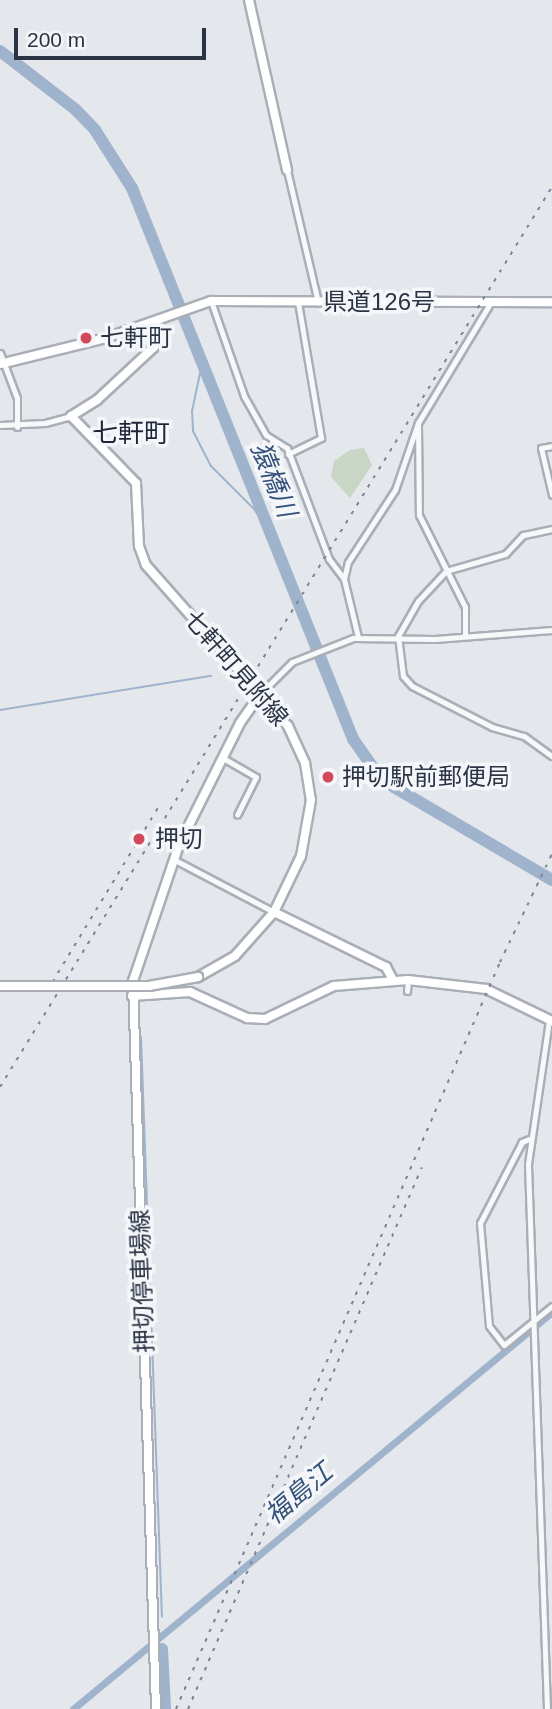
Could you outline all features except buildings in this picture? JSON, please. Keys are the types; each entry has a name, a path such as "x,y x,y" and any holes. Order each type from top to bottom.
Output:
{"main road":[{"path":"250,0 288,170"},
{"name":"県道126号","path":"2,364 157,320 209,302 552,302"},
{"path":"71,416 97,400 154,347 157,320"},
{"name":"七軒町見附線","path":"0,986 149,986 198,977 235,956 274,912 301,856 311,800 300,750 261,693 146,565 139,546 136,483 71,416"},
{"name":"押切停車場線","path":"156,1709 131,996 137,966 173,859 223,758 261,693"},
{"path":"274,912 386,967 393,980"},
{"path":"131,996 190,992 247,1018 265,1019 322,989 408,980 476,986 551,1020"}],"street":[{"path":"288,170 318,302"},
{"path":"209,302 244,396 266,435 288,454 329,559 344,579 358,637"},
{"path":"288,454 321,438 298,302"},
{"path":"344,579 364,534 395,490 418,423 491,302"},
{"path":"0,353 17,398 17,427"},
{"path":"0,425 17,427 71,416"},
{"path":"418,423 419,515 464,607 466,636"},
{"path":"552,446 541,448 552,495"},
{"path":"552,528 523,535 505,554 446,571 418,601 398,636 403,676 412,686 492,727 524,736 552,756"},
{"path":"261,693 292,662 343,640 358,637 466,636 552,630"},
{"path":"223,758 256,777 237,815"},
{"path":"173,859 274,912"},
{"path":"407,991 408,980"},
{"path":"547,1709 529,1139 551,1020"},
{"path":"529,1139 522,1142 508,1166 478,1233 489,1326 504,1345 552,1307"}],"green space":[{"path":"364,448 372,465 350,498 331,477 334,461 350,450"}],"waterway":[{"name":"猿橋川","path":"0,51 76,110 95,130 132,188 353,739 374,769 394,787 552,880"},
{"path":"202,364 192,411 193,431 211,466 254,509 271,534"},
{"path":"0,710 211,676"},
{"path":"141,1037 162,1617"},
{"name":"福島江","path":"73,1709 552,1312"},
{"path":"162,1649 165,1709"}],"railway":[{"path":"0,1087 552,187"},
{"path":"47,991 158,808"},
{"path":"176,1709 500,962 552,854"},
{"path":"188,1709 422,1167"}],"place":[{"name":"七軒町","path":"86,338"},
{"name":"押切駅前郵便局","path":"328,777"},
{"name":"押切","path":"139,839"}],"district":[{"name":"七軒町","path":"131,434"}]}
